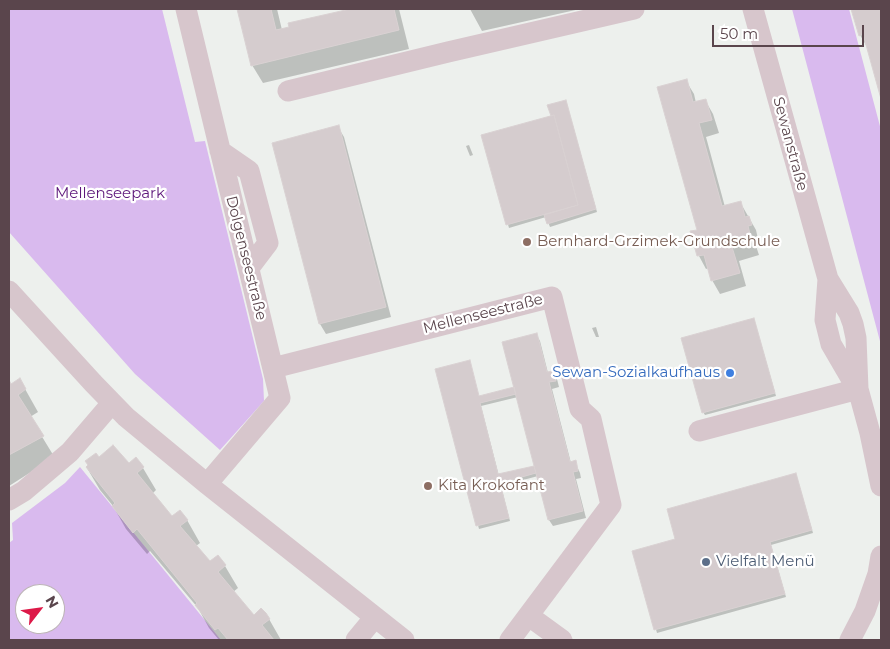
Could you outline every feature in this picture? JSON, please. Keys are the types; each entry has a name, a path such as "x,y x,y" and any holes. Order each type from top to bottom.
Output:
{"street":[{"name":"Dolgenseestraße","path":"186,9 280,398 207,484"},
{"path":"288,91 634,9"},
{"name":"Sewanstraße","path":"753,9 828,279 849,313 853,324 856,338 858,389 870,433 881,486"},
{"path":"9,291 126,417 207,484 404,640"},
{"name":"Mellenseestraße","path":"273,368 552,297 580,409 591,419 611,505 530,616 510,640"},
{"path":"699,431 858,389"},
{"path":"9,500 64,467 70,452 112,403"},
{"path":"850,640 865,611 878,574 881,556"},
{"path":"530,616 562,640"},
{"path":"356,640 375,617"}],"green space":[{"name":"Mellenseepark","path":"9,9 162,9 195,142 205,141 263,379 264,401 220,450 135,374 9,232"},
{"path":"792,9 849,9 881,130 881,345"},
{"path":"80,467 221,640 9,640 9,543 13,540 12,523 65,483"}],"building":[{"path":"237,9 271,9 276,30 289,27 288,23 350,9 394,9 399,30 251,66"},
{"path":"851,9 881,9 881,99 863,34 859,36"},
{"path":"687,79 693,102 706,99 712,120 699,123 722,206 741,201 745,217 749,216 752,225 748,226 752,242 732,247 740,273 711,281 704,255 697,256 690,231 697,230 657,87"},
{"path":"566,100 596,209 547,224 544,215 578,205 554,115 551,116 547,105"},
{"path":"554,115 578,205 506,225 481,135"},
{"path":"339,125 386,307 319,324 272,143"},
{"name":"Sewan-Sozialkaufhaus","path":"754,318 775,393 702,413 681,338"},
{"path":"537,333 547,372 553,371 556,381 549,382 570,462 576,460 578,471 573,472 583,511 548,520 502,342"},
{"path":"470,360 479,396 514,387 516,394 480,403 498,474 534,466 536,473 500,483 509,518 476,526 435,369"},
{"path":"20,378 26,389 18,395 44,436 9,455 9,380 11,384"},
{"path":"113,445 129,463 136,457 144,467 137,473 172,516 180,510 188,520 180,526 210,561 218,555 226,565 218,572 254,615 261,608 266,613 270,619 262,625 274,640 228,640 218,628 215,630 195,605 197,603 137,529 133,533 112,506 115,503 86,467 88,465 85,461 96,453 99,457"},
{"name":"Vielfalt Menü","path":"796,473 812,530 770,542 785,594 654,630 632,551 675,539 667,509"}],"place":[{"name":"Bernhard-Grzimek-Grundschule","path":"527,242"},
{"name":"Sewan-Sozialkaufhaus","path":"730,373"},
{"name":"Kita Krokofant","path":"428,486"},
{"name":"Vielfalt Menü","path":"706,562"}]}
